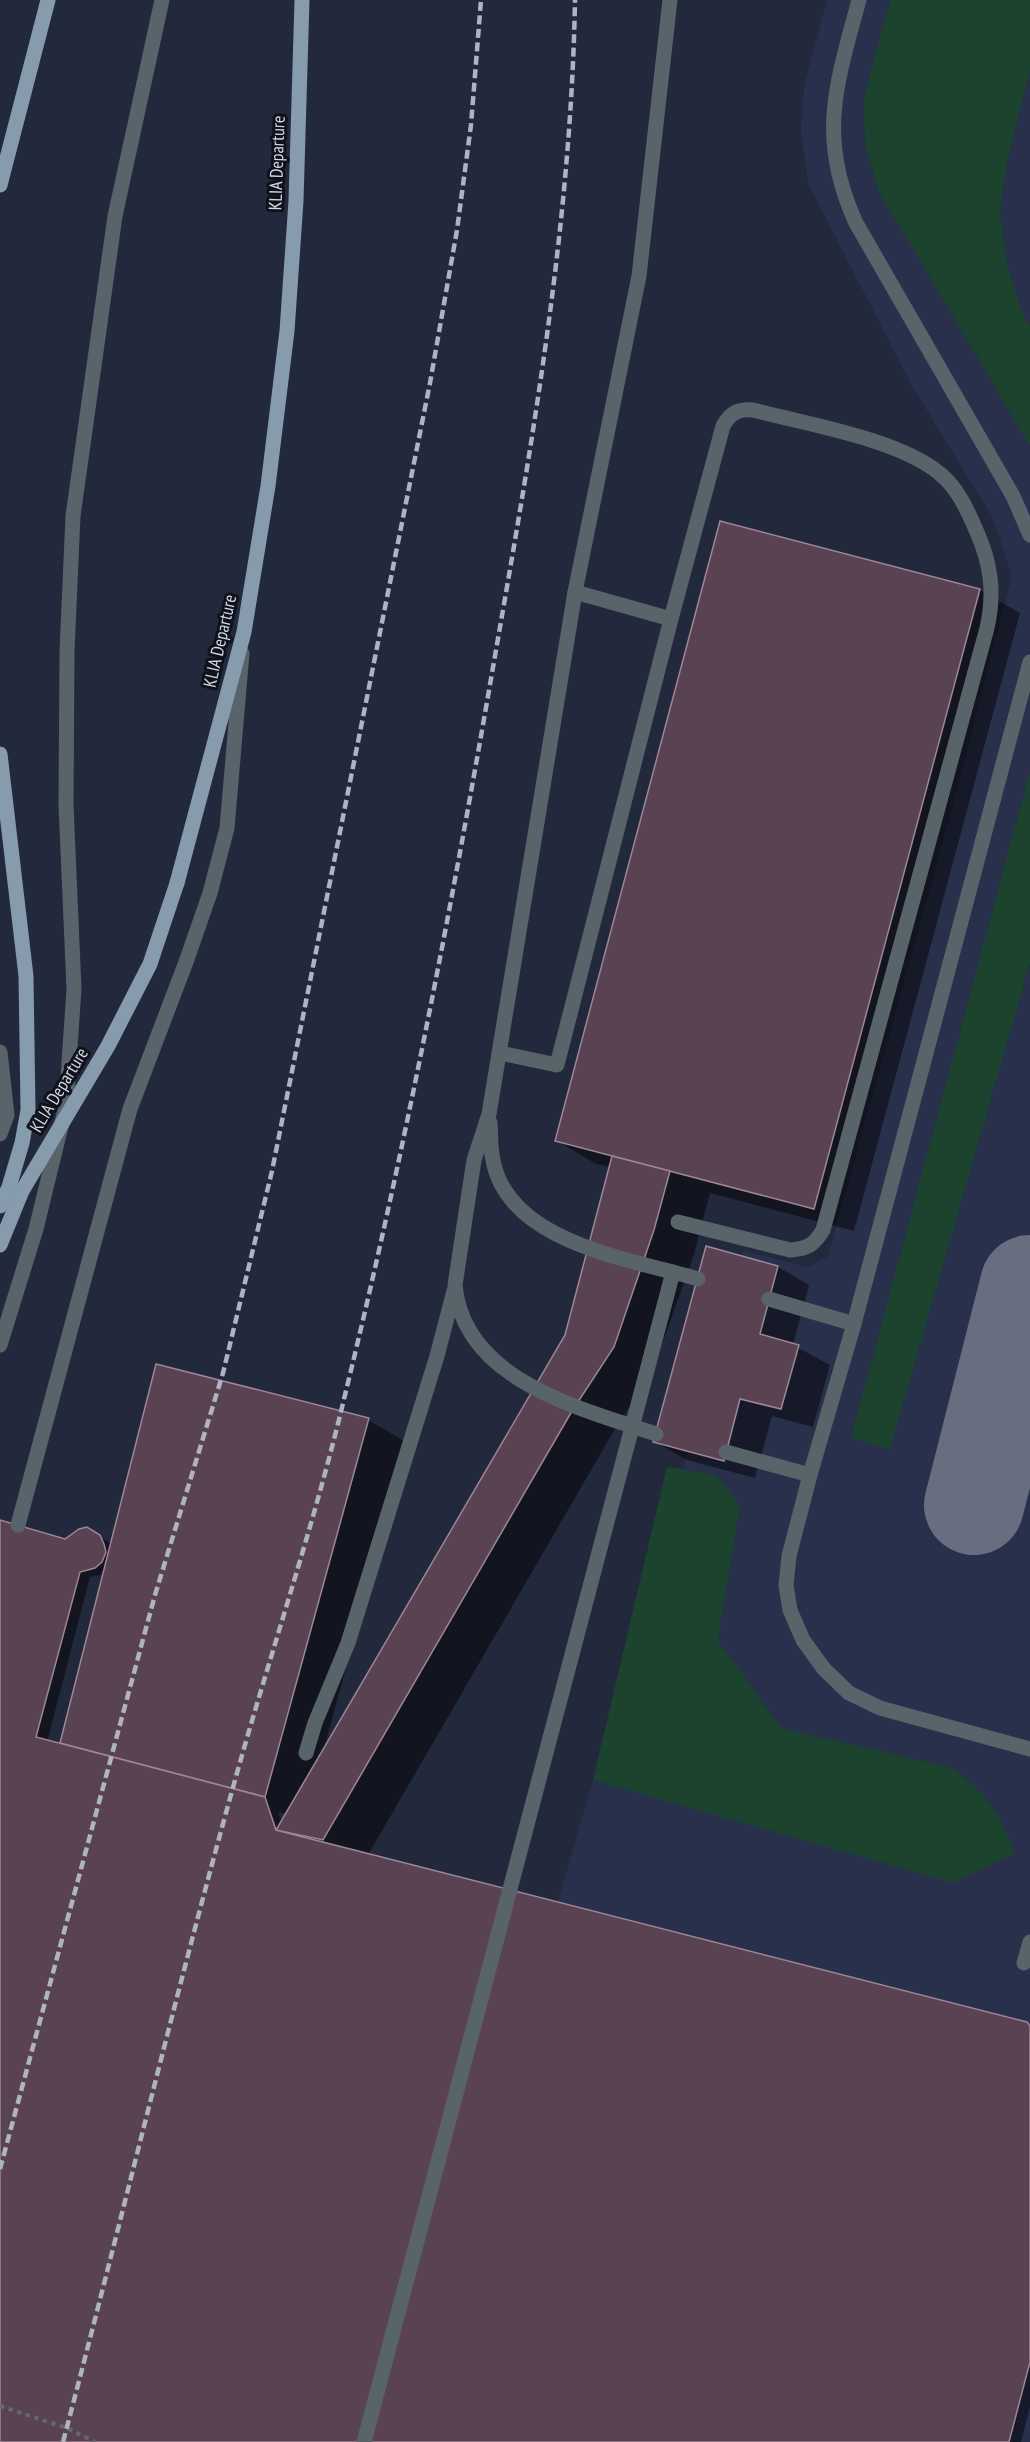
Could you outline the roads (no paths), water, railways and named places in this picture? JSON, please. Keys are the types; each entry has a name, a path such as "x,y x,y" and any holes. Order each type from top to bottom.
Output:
{"main road":[{"path":"0,185 48,0"},
{"name":"KLIA Departure","path":"0,1245 22,1191 108,1046 150,964 177,884 244,632 268,486 287,331 296,201 302,0"},
{"path":"0,754 26,976 28,1110 22,1143 9,1187 0,1206"}],"lane":[{"path":"0,1345 39,1218 66,1106 74,989 66,805 73,516 116,216 162,0"},
{"path":"306,1753 315,1724 348,1643 433,1368 455,1285 474,1160 489,1114 500,1053 575,592 639,276 670,0"},
{"path":"859,0 837,82 832,122 834,153 843,195 856,223 1013,496 1030,535"},
{"path":"500,1053 556,1065 671,619 723,426 729,417 744,410 764,413 916,456 941,474 959,496 979,536 990,568 992,598 987,628 823,1230 816,1242 804,1249 790,1250 678,1222"},
{"path":"575,592 671,619"},
{"path":"18,1525 130,1109 210,893 227,828 244,632"},
{"path":"1030,662 854,1324 810,1474 789,1556 786,1585 790,1610 803,1640 824,1669 849,1693 880,1708 1030,1749"},
{"path":"0,1052 7,1115 0,1134"},
{"path":"489,1114 493,1161 512,1200 532,1220 550,1233 572,1243 698,1279"},
{"path":"364,2442 673,1272"},
{"path":"455,1285 457,1303 472,1338 502,1366 581,1409 656,1434"},
{"path":"769,1299 854,1324"},
{"path":"726,1452 810,1474"},
{"path":"1024,1963 1030,1942"}],"railway":[{"path":"0,2169 155,1595 223,1373 272,1171 430,383 457,230 471,125 481,0"},
{"path":"63,2442 214,1856 332,1446 366,1309 406,1128 459,855 507,589 547,338 566,169 575,0"}]}
